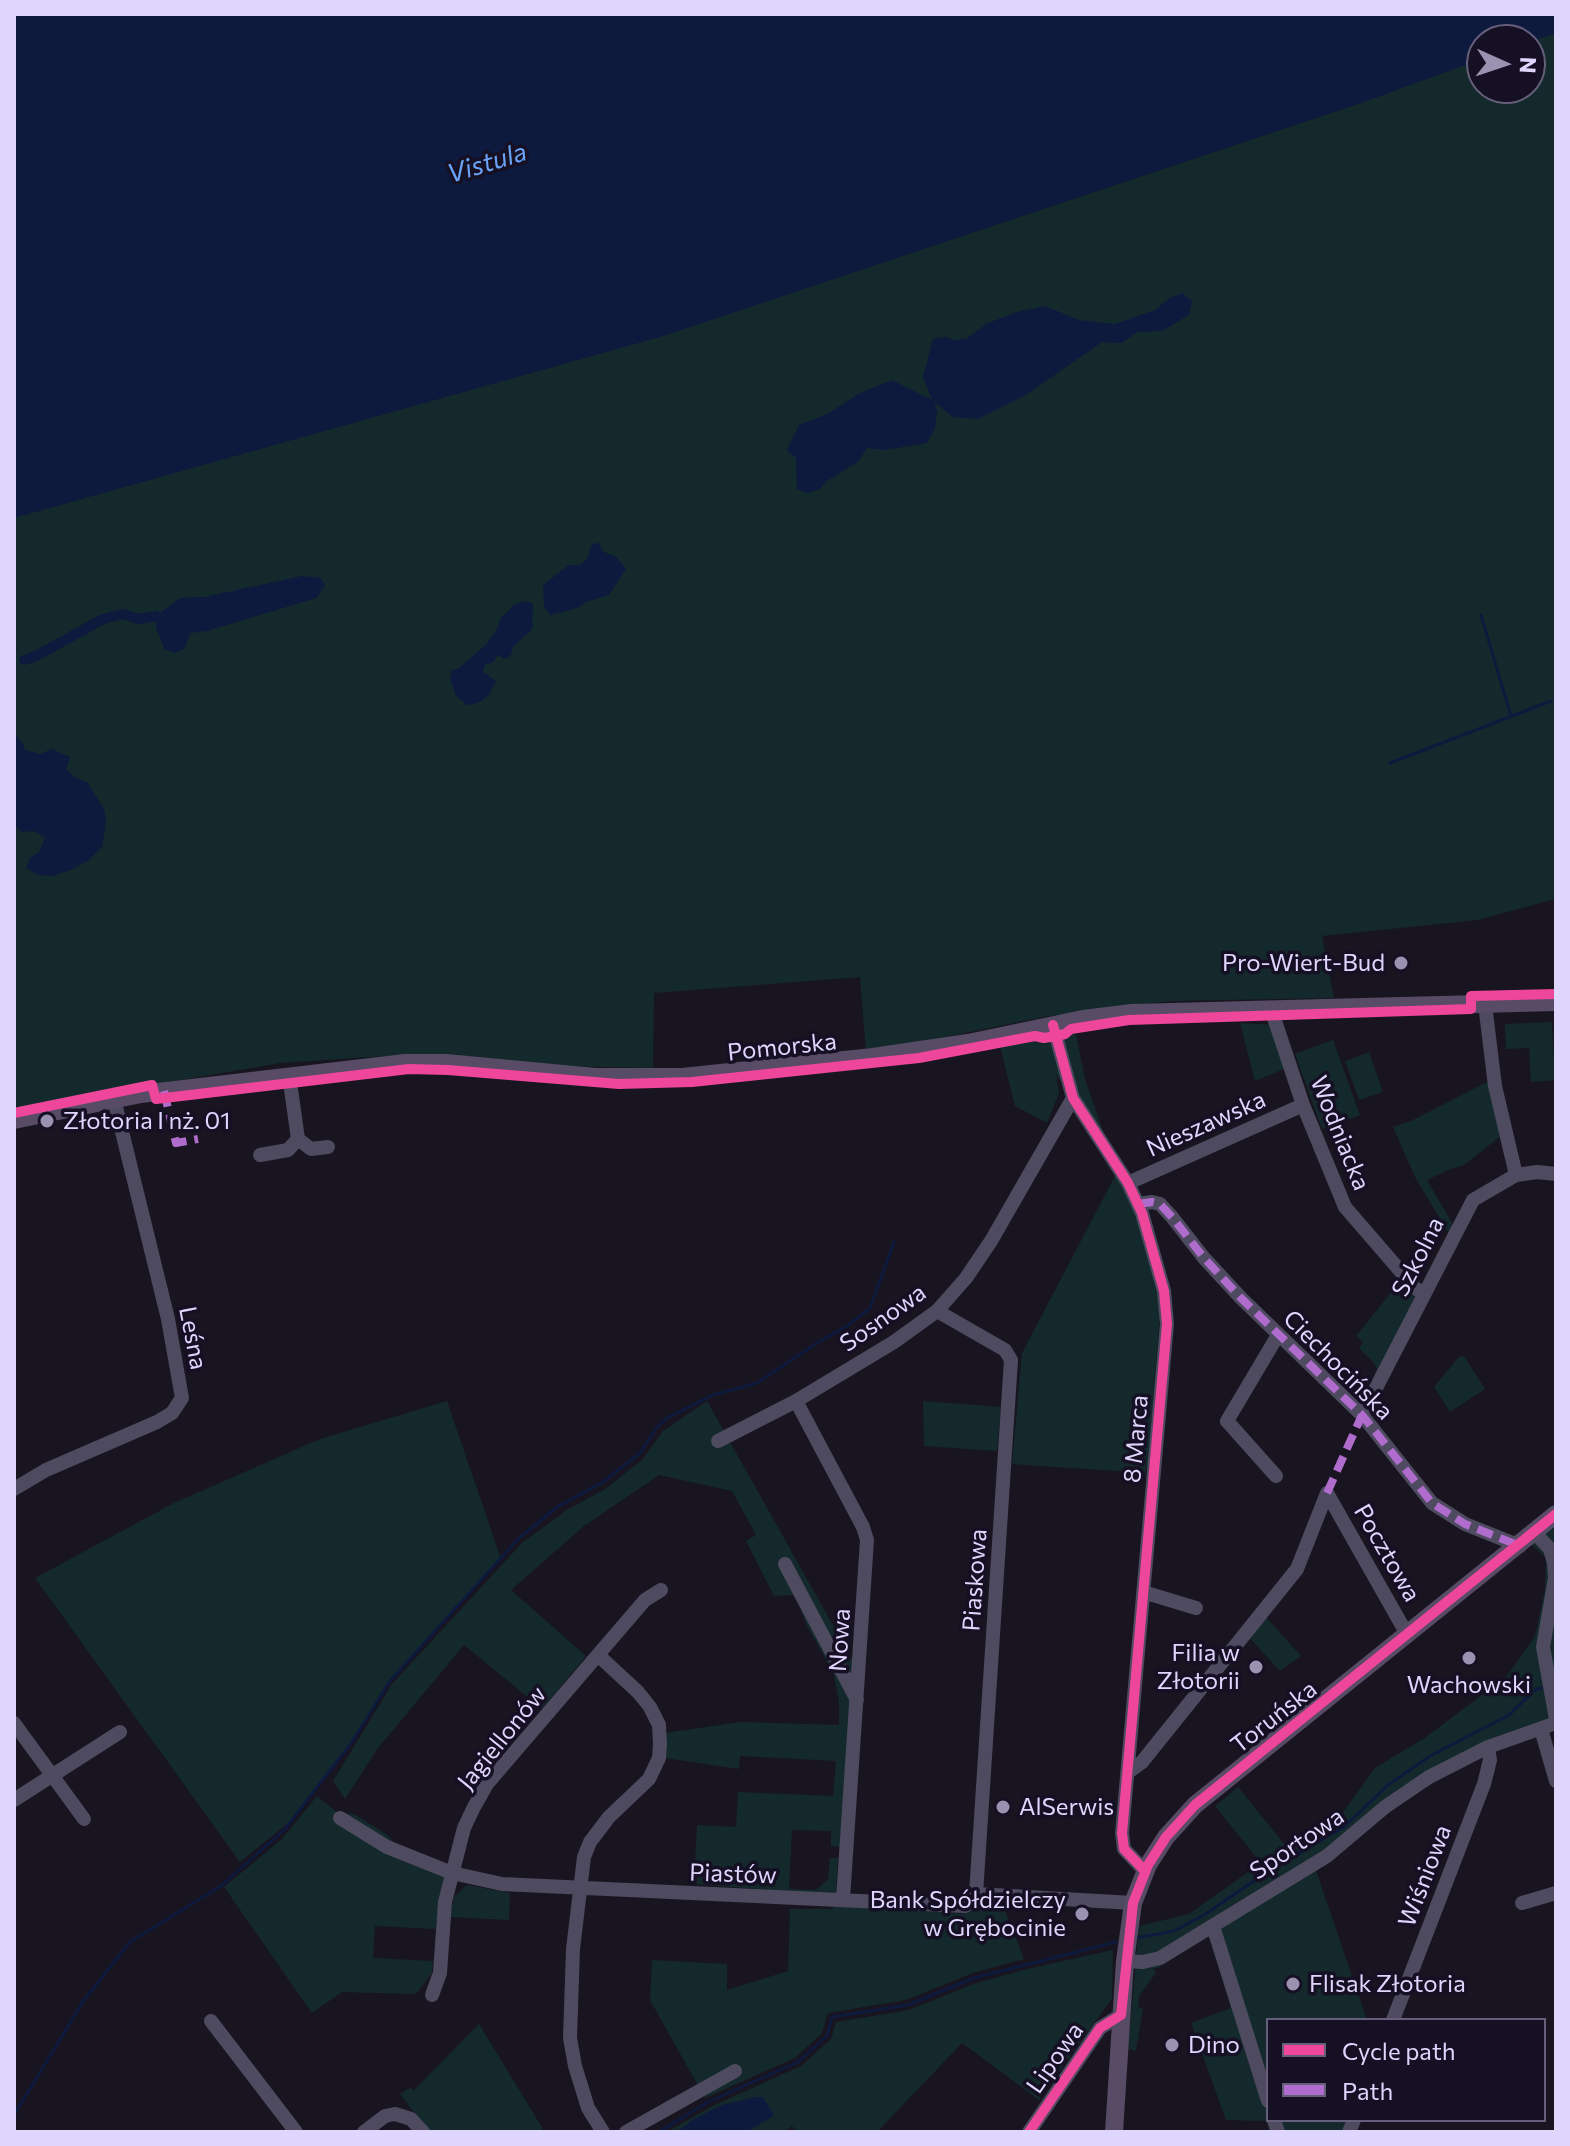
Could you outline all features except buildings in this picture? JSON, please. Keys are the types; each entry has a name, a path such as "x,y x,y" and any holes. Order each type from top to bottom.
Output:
{"main road":[{"name":"Pomorska","path":"14,1120 114,1099 289,1075 432,1062 571,1076 682,1077 873,1057 1132,1013 1556,1002"},
{"name":"Toruńska","path":"1114,2132 1125,1961 1133,1903 1145,1871 1166,1837 1195,1805 1556,1514"}],"street":[{"path":"1485,1004 1495,1086 1516,1175"},
{"name":"Wodniacka","path":"1271,1009 1303,1105 1345,1207 1415,1288 1424,1294"},
{"name":"8 Marca","path":"1053,1025 1073,1098 1128,1183 1138,1204 1164,1291 1167,1324 1122,1845 1145,1871"},
{"path":"289,1075 298,1139 311,1149 328,1147"},
{"name":"Sosnowa","path":"718,1441 796,1401 894,1342 937,1311 966,1278 991,1241 1073,1098"},
{"name":"Leśna","path":"14,1489 46,1470 157,1422 172,1413 182,1398 168,1319 114,1099"},
{"name":"Nieszawska","path":"1128,1183 1303,1105"},
{"path":"260,1155 288,1150 298,1139"},
{"name":"Szkolna","path":"1362,1415 1473,1200 1516,1175 1537,1172 1556,1174"},
{"name":"Ciechocińska","path":"1138,1204 1160,1204 1204,1258 1278,1335 1362,1415 1432,1503 1465,1524 1520,1546"},
{"name":"Piaskowa","path":"937,1311 1005,1350 1011,1360 976,1894"},
{"path":"1276,1476 1227,1421 1278,1335"},
{"name":"Nowa","path":"796,1401 867,1540 843,1899"},
{"name":"Pocztowa","path":"1127,1773 1142,1762 1297,1569 1327,1493 1408,1636"},
{"path":"1535,1533 1550,1549 1554,1563 1555,1578 1543,1647 1556,1721"},
{"path":"785,1564 857,1700"},
{"name":"Jagiellonów","path":"432,1995 440,1973 445,1902 452,1873 464,1828 487,1784 645,1600 661,1590"},
{"path":"1143,1592 1196,1608"},
{"path":"599,1656 650,1707 659,1725 660,1744 659,1758 649,1779 609,1817 590,1842 584,1857 573,1949 570,2038 588,2108 603,2132"},
{"name":"Sportowa","path":"1125,1961 1143,1962 1160,1958 1327,1856 1385,1807 1429,1777 1488,1747 1556,1721"},
{"path":"14,1723 84,1819"},
{"path":"1541,1729 1556,1781"},
{"path":"14,1800 120,1732"},
{"name":"Wiśniowa","path":"1394,2018 1484,1784 1490,1760 1488,1747"},
{"name":"Piastów","path":"340,1818 387,1847 452,1873 502,1884 965,1906 973,1901 976,1894 1133,1903"},
{"path":"1522,1903 1556,1893"},
{"path":"1213,1926 1266,2095"},
{"name":"Lipowa","path":"1029,2132 1100,2028 1121,2015"},
{"path":"211,2021 296,2132"},
{"path":"626,2132 735,2071"},
{"path":"364,2132 382,2118 395,2114 411,2119 423,2132"}],"green space":[{"path":"1556,14 1555,899 1478,920 1322,936 1334,998 1170,1001 1044,1017 866,1053 860,977 654,993 653,1068 561,1066 417,1054 280,1063 14,1109 14,270 1466,29 1466,104 1546,104 1546,24 1496,24"},
{"path":"1552,1022 1555,1080 1531,1082 1529,1048 1506,1049 1505,1024"},
{"path":"1240,1023 1277,1025 1350,1208 1421,1289 1415,1298 1418,1301 1361,1407 1353,1399 1362,1399 1377,1370 1359,1348 1363,1342 1356,1336 1402,1279 1363,1235 1365,1232 1345,1213 1319,1159 1286,1068 1255,1081"},
{"path":"1074,1025 1085,1079 1107,1143 1056,1075 1059,1093 1047,1123 1015,1106 1000,1046"},
{"path":"1333,1040 1360,1115 1322,1129 1295,1054"},
{"path":"1369,1052 1383,1092 1359,1100 1345,1061"},
{"path":"1489,1081 1502,1135 1464,1165 1427,1180 1454,1226 1450,1235 1416,1179 1393,1127"},
{"path":"1116,1174 1142,1217 1161,1304 1145,1473 1012,1464 1022,1353"},
{"path":"1464,1356 1485,1389 1450,1412 1434,1387 1459,1357"},
{"path":"447,1401 501,1559 390,1681 352,1742 293,1819 240,1862 35,1578 174,1503 320,1439"},
{"path":"707,1401 853,1661 840,1847 831,1846 831,1831 792,1830 789,1889 816,1890 828,1879 830,1858 838,1858 836,1895 694,1884 697,1825 736,1827 738,1792 833,1796 836,1761 740,1756 739,1769 665,1758 665,1733 741,1722 839,1725 839,1701 833,1672 807,1626 795,1595 774,1596 746,1541 756,1535 732,1491 659,1475 584,1526 511,1590 586,1656 542,1709 464,1645 378,1748 345,1799 333,1781 392,1684 522,1543 567,1510 605,1489 642,1460 663,1431"},
{"path":"923,1401 1001,1407 997,1451 924,1446"},
{"path":"1556,1523 1556,1717 1410,1796 1384,1817 1312,1859 1366,2018 1266,2018 1266,2121 1226,2120 1191,2023 1231,2008 1207,1931 1158,1968 1153,1968 1156,1973 1139,1996 1138,2007 1143,2008 1136,2051 1128,2049 1139,1926 1189,1914 1261,1863 1215,1806 1238,1787 1285,1845 1339,1818 1375,1768 1426,1737 1507,1676 1535,1636 1545,1589 1546,1558 1532,1545"},
{"path":"1264,1615 1301,1656 1280,1671 1247,1635"},
{"path":"317,1796 338,1813 354,1814 386,1834 402,1849 445,1874 435,1929 375,1926 373,1958 433,1961 432,1973 416,1994 342,1992 312,2013 224,1887 282,1839"},
{"path":"467,1885 510,1893 509,1920 450,1917 454,1897"},
{"path":"1001,1900 1024,1959 973,1973 906,2000 828,2013 822,2033 795,2058 705,2098 650,2000 652,1960 727,1964 727,1990 788,1971 790,1909 833,1909 834,1904 963,1914"},
{"path":"1113,1950 1112,1998 1039,2100 962,2043 877,2132 798,2132 792,2126 785,2132 667,2132 710,2107 801,2066 831,2039 836,2022 909,2010 976,1983"},
{"path":"479,2024 543,2129 539,2132 429,2132 400,2094 411,2087 413,2091"},
{"path":"1266,2122 1348,2122 1344,2132 1270,2132"}],"water":[{"name":"Vistula","path":"14,14 1556,14 1556,33 1546,36 1546,24 1466,24 1466,65 1361,103 660,337 14,518"},
{"path":"1182,293 1192,301 1189,315 1162,331 1138,332 1121,343 1102,342 1026,395 978,419 953,417 934,402 937,410 935,429 927,443 885,450 867,448 859,461 827,481 820,489 807,493 797,489 796,458 787,450 799,425 892,380 932,400 923,377 933,339 966,339 988,323 1045,306 1079,320 1115,324 1155,310"},
{"path":"598,542 604,552 616,557 626,569 609,595 550,615 544,606 543,585 569,565 581,565 588,557 591,546"},
{"path":"302,576 321,578 325,586 316,598 207,631 190,633 185,648 175,653 165,650 156,628 156,616 180,598 204,597"},
{"path":"525,601 533,604 532,629 513,647 511,655 505,659 498,655 493,662 485,665 483,672 496,681 488,696 478,703 467,705 456,696 450,679 452,670 459,668 487,644 501,618 514,605"},
{"path":"19,748 40,754 52,749 70,757 66,769 87,782 104,809 106,821 102,847 89,860 71,870 53,876 38,875 26,868 30,858 40,851 45,837 34,831 22,832 14,825 14,750"},
{"path":"763,2097 773,2113 772,2117 746,2132 677,2132 694,2119 722,2105"}],"waterway":[{"path":"24,660 103,619 123,614 139,619 156,616"},
{"path":"1481,615 1511,716"},
{"path":"1390,763 1551,701"},
{"path":"14,740 19,748"},
{"path":"14,2115 84,2000 130,1942 221,1886 285,1829 352,1742 390,1681 518,1539 557,1507 603,1482 640,1453 657,1427 667,1418 713,1395 757,1383 870,1308 894,1242"},
{"path":"1136,1938 1174,1931 1204,1915 1267,1872 1344,1827 1388,1785 1430,1756 1509,1715 1536,1689 1542,1688"},
{"path":"659,2132 708,2102 798,2062 827,2036 832,2017 908,2005 974,1978 1116,1942"}],"marked path":[{"path":"164,1091 176,1143 198,1139"},
{"path":"1138,1204 1160,1204 1241,1298 1362,1415 1432,1503 1465,1524 1520,1546"},
{"path":"1327,1493 1362,1415"}],"cycle path":[{"path":"14,1113 152,1085 156,1099 409,1069 619,1084 692,1082 919,1058 1035,1036 1056,1036 1071,1029 1129,1020 1471,1009 1471,996 1556,994"},
{"path":"1053,1025 1073,1098 1128,1183 1142,1213 1164,1291 1167,1324 1122,1833 1124,1849 1145,1871"},
{"path":"1029,2132 1100,2028 1121,2015 1133,1903 1148,1865 1166,1837 1195,1805 1556,1514"}],"place":[{"name":"Pro-Wiert-Bud","path":"1401,963"},
{"name":"Złotoria I nż. 01","path":"47,1121"},
{"name":"Wachowski","path":"1469,1658"},
{"name":"Filia w Złotorii","path":"1256,1667"},
{"name":"AlSerwis","path":"1003,1807"},
{"name":"Bank Spółdzielczy w Grębocinie","path":"1082,1914"},
{"name":"Flisak Złotoria","path":"1293,1984"},
{"name":"Dino","path":"1172,2045"}]}
